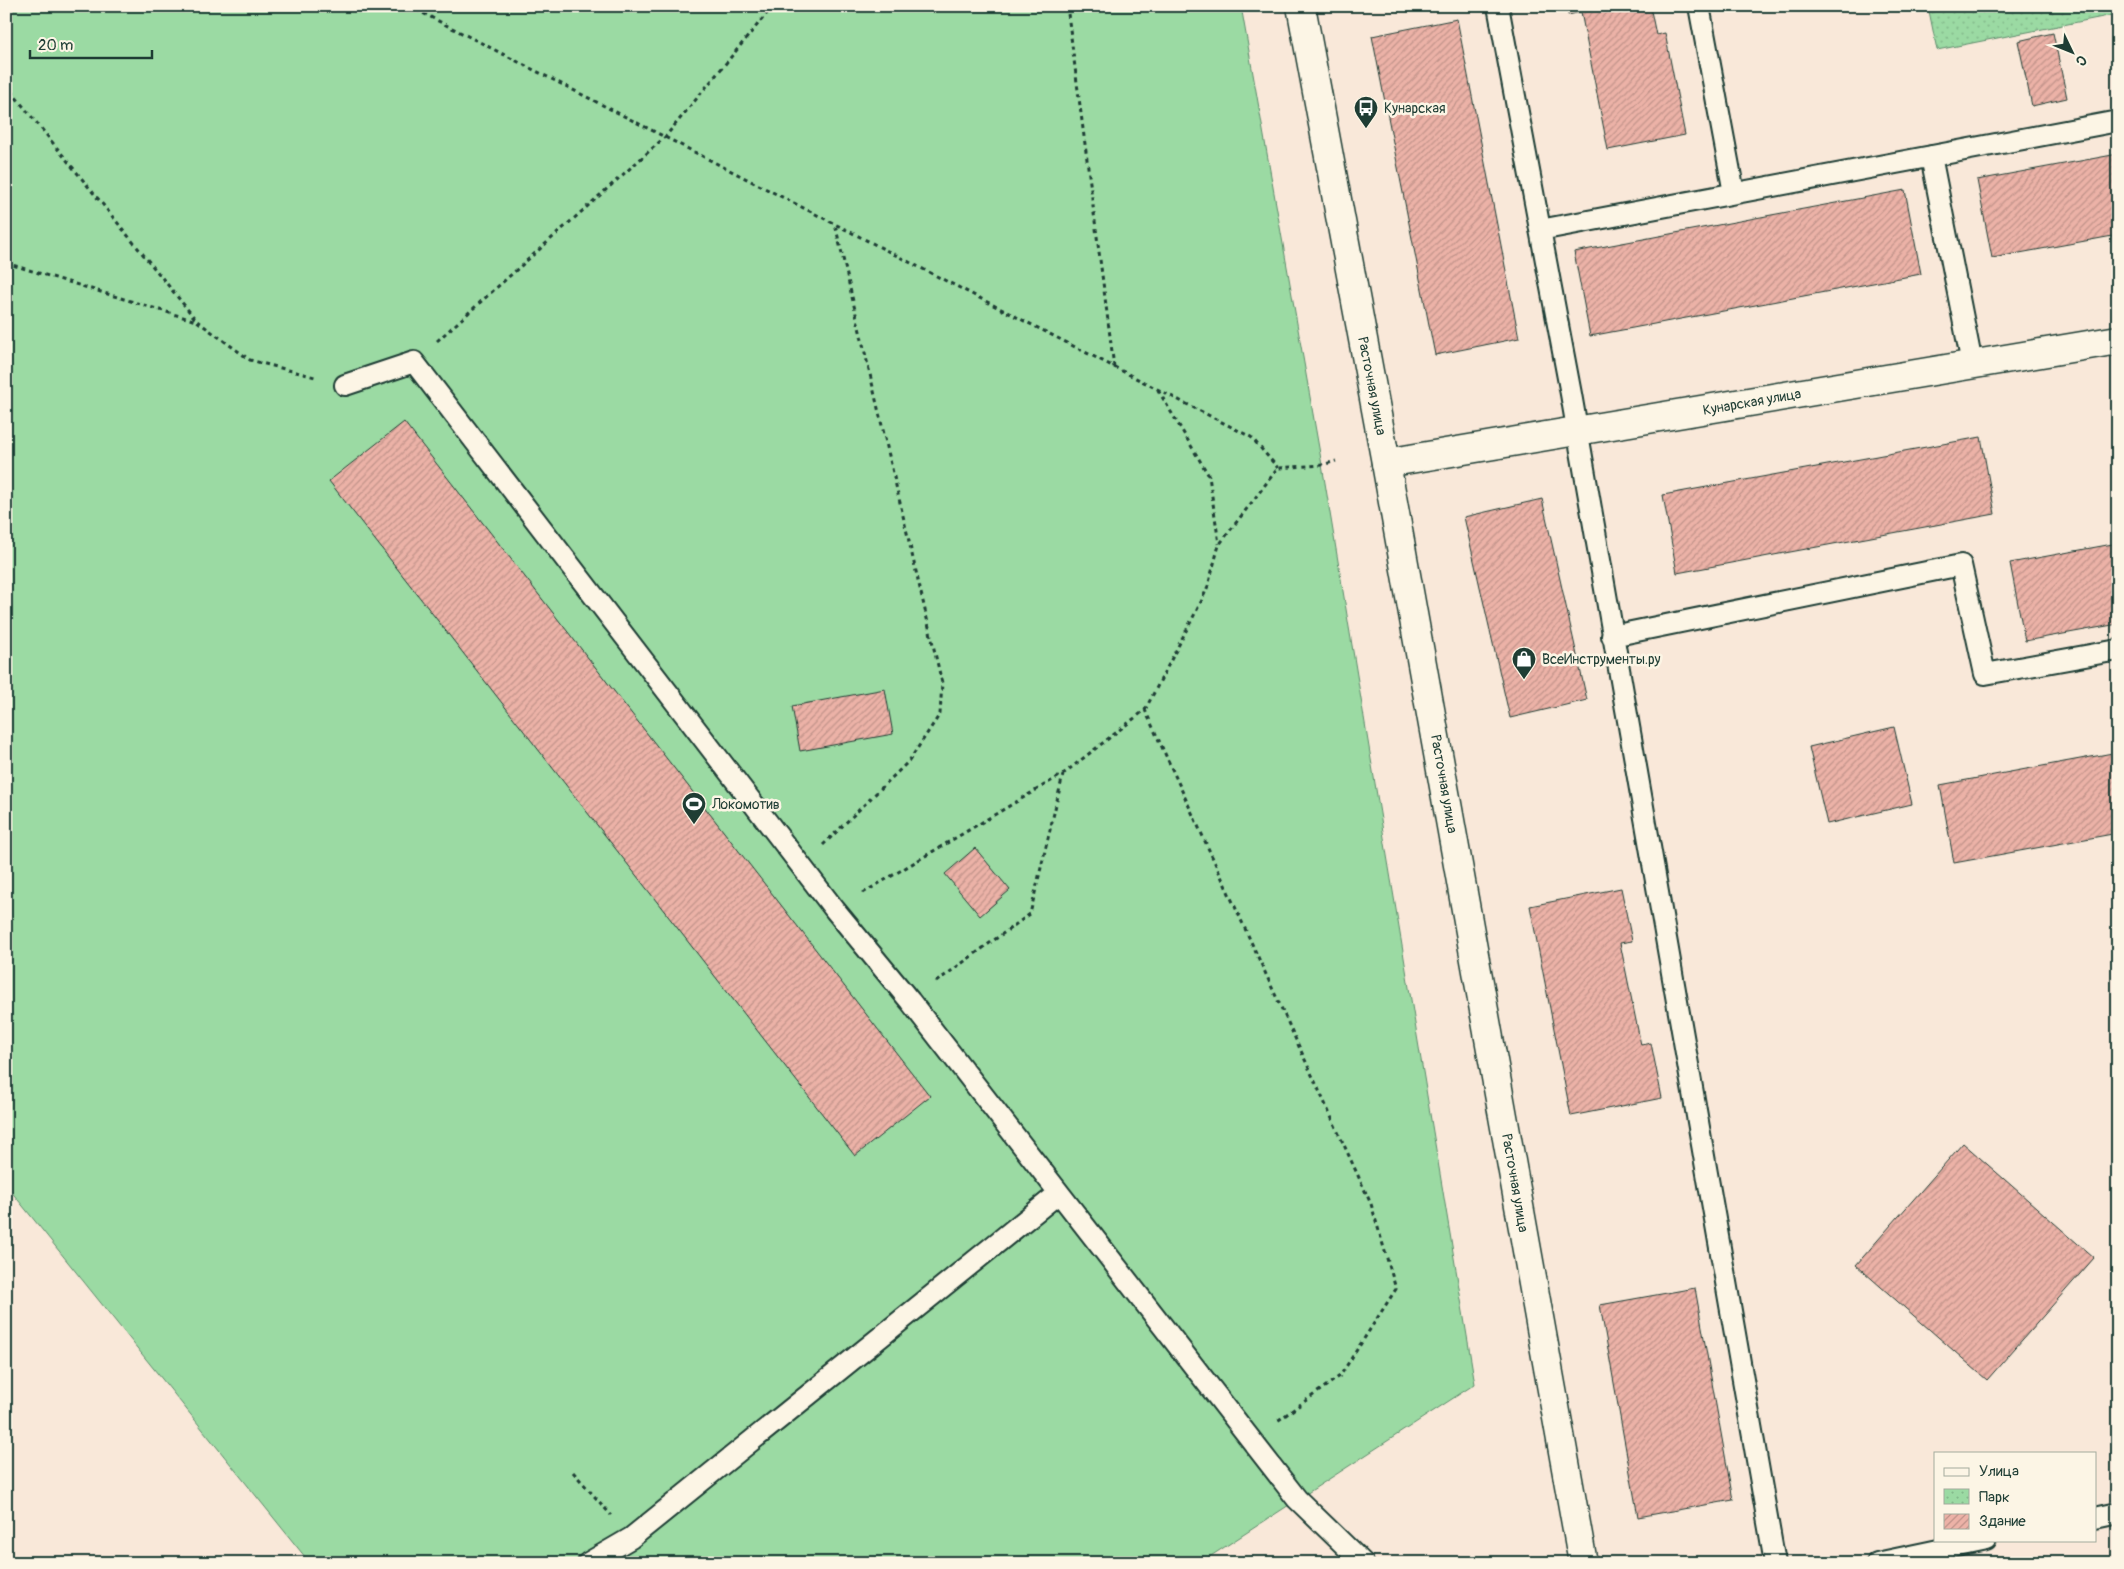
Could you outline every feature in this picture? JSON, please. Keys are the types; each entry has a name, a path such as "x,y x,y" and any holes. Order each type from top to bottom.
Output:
{"main road":[{"name":"Расточная улица","path":"1301,6 1386,463 1583,1563"},
{"name":"Кунарская улица","path":"1386,463 2118,340"}],"lane":[{"path":"1498,6 1577,431 1775,1563"},
{"path":"1699,6 1734,194"},
{"path":"1540,230 2118,121"},
{"path":"1931,156 1972,364"},
{"path":"345,385 414,362 835,910 910,1001 1297,1499 1363,1563"},
{"path":"1612,636 1961,565 1985,674 2118,650"},
{"path":"588,1563 631,1538 1059,1193"},
{"path":"2096,1518 2118,1513"},
{"path":"1877,1563 1977,1542"}],"path":[{"path":"408,6 1251,438 1278,468"},
{"path":"414,362 664,137 773,6"},
{"path":"1067,6 1114,368"},
{"path":"6,84 197,321 250,360 345,385"},
{"path":"802,867 910,761 940,714 942,683 835,224"},
{"path":"6,263 197,321"},
{"path":"835,910 1063,774 1145,710 1201,602 1208,586 1219,544 1209,476 1158,390"},
{"path":"1219,544 1278,468 1322,465 1336,461"},
{"path":"1145,710 1371,1204 1396,1290 1340,1376 1251,1439"},
{"path":"910,1001 1030,914 1063,774"},
{"path":"573,1472 631,1538"}],"green space":[{"name":"Локомотив","path":"6,6 1241,6 1322,465 1475,1384 1200,1563 310,1563 6,1185"},
{"path":"1928,6 2118,6 2118,14 1937,50"}],"building":[{"path":"1566,6 1650,6 1656,35 1665,33 1685,135 1608,150 1581,12 1568,15"},
{"path":"1457,19 1519,338 1435,355 1372,36"},
{"path":"2053,33 2067,98 2032,106 2018,41"},
{"path":"2118,154 2118,235 1992,258 1977,180"},
{"path":"1905,190 1921,274 1590,336 1574,252"},
{"path":"404,422 930,1096 855,1156 329,481"},
{"path":"1981,437 1995,514 1677,573 1663,495"},
{"path":"1542,499 1587,700 1510,718 1464,517"},
{"path":"2118,543 2118,624 2025,641 2010,563"},
{"path":"885,689 893,734 800,751 792,706"},
{"path":"1894,727 1912,804 1827,824 1809,747"},
{"path":"2118,752 2118,833 1954,863 1940,785"},
{"path":"975,848 1010,890 980,916 945,874"},
{"path":"1621,888 1632,941 1620,943 1641,1045 1651,1043 1662,1098 1571,1116 1530,906"},
{"path":"1963,1143 2094,1258 1987,1380 1856,1265"},
{"path":"1695,1288 1733,1500 1638,1517 1600,1305"}],"place":[{"name":"Кунарская","path":"1366,129"},
{"name":"ВсеИнструменты.ру","path":"1524,680"},
{"name":"Локомотив","path":"694,825"}]}
